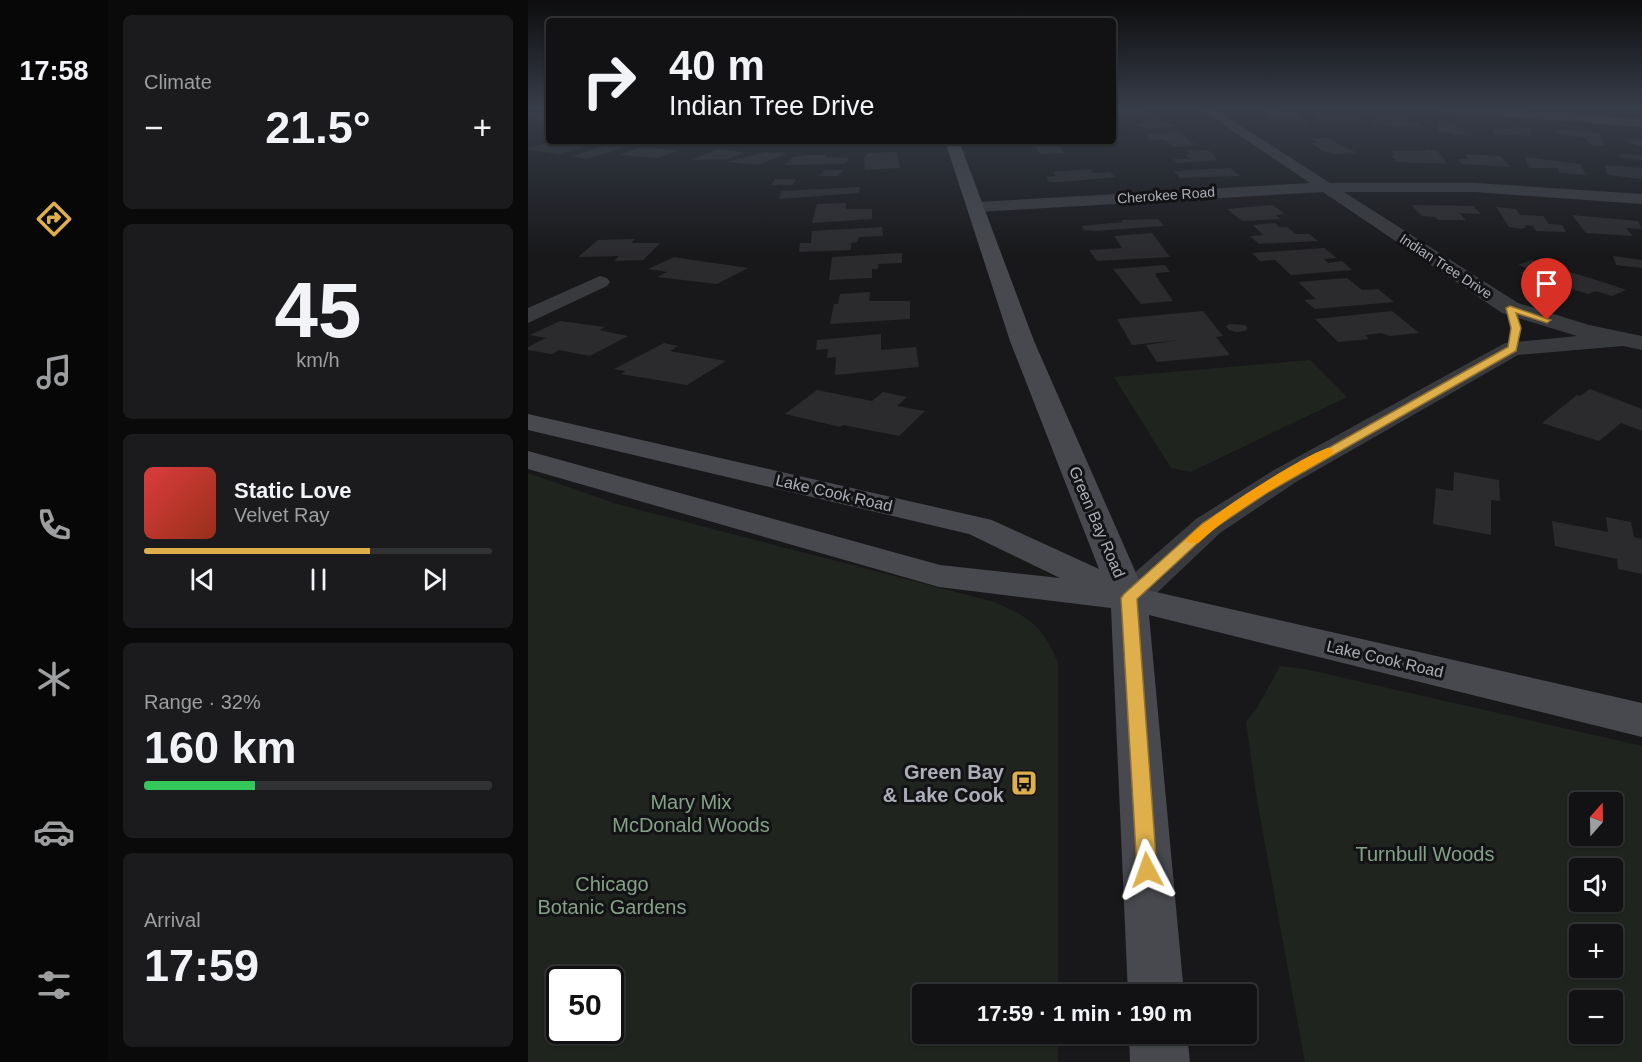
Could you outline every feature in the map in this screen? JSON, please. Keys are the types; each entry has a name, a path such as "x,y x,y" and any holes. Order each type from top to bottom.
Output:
{"main road":[{"name":"Green Bay Road","path":"958,158 1022,341 1129,598 1154,984"},
{"name":"Lake Cook Road","path":"528,422 980,526 1129,598"},
{"name":"Lake Cook Road","path":"528,460 939,576 1129,598 1642,720"},
{"path":"1159,1044 1160,1062"}],"street":[{"name":"Indian Tree Drive","path":"1279,158 1510,308 1516,328 1513,348"},
{"name":"Cherokee Road","path":"977,207 1322,186 1488,187 1642,199"},
{"path":"528,316 600,282"},
{"path":"1510,308 1630,341"},
{"path":"1129,598 1208,526 1275,482 1513,348 1630,341"}],"green space":[{"path":"1310,360 1347,397 1191,472 1171,468 1114,377"},
{"name":"Mary Mix McDonald Woods","path":"528,473 617,504 994,602 1016,612 1034,624 1047,640 1058,663 1058,984 912,984 912,1044 1058,1044 1058,1062 528,1062"},
{"name":"Turnbull Woods","path":"1280,666 1305,669 1642,746 1642,1062 1305,1062 1257,800 1246,722 1257,708"}],"building":[{"path":"698,158 732,158 728,159 692,160"},
{"path":"744,158 777,158 757,165 727,162"},
{"path":"792,158 849,158 844,164 785,165"},
{"path":"864,158 898,158 900,168 865,170"},
{"path":"1188,158 1215,158 1217,160 1177,163 1173,159 1190,159"},
{"path":"1393,158 1443,158 1448,164 1397,162"},
{"path":"1468,158 1502,158 1510,167 1462,164 1458,159 1469,159"},
{"path":"1525,158 1580,164 1586,175 1560,173 1558,168 1529,168"},
{"path":"1622,158 1642,158 1642,160"},
{"path":"1605,165 1642,168 1642,179 1607,175"},
{"path":"1230,168 1240,176 1180,178 1174,171"},
{"path":"1090,169 1093,173 1110,172 1115,177 1049,182 1046,177 1056,176 1053,172"},
{"path":"825,170 843,170 838,176 819,176"},
{"path":"775,179 796,179 793,185 771,185"},
{"path":"860,187 859,193 779,199 781,191"},
{"path":"846,203 846,209 872,209 872,219 812,223 817,204"},
{"path":"1273,205 1285,214 1276,215 1280,219 1242,221 1227,209"},
{"path":"1411,205 1473,206 1481,214 1459,213 1466,220 1438,220 1435,217 1422,216"},
{"path":"1496,207 1516,209 1520,215 1543,216 1549,224 1562,225 1566,232 1536,231 1533,226 1525,225 1526,227 1522,229 1509,227"},
{"path":"1572,215 1638,221 1642,229 1626,228 1633,236 1586,233"},
{"path":"1158,219 1164,226 1095,231 1084,230 1082,226 1123,222 1121,220"},
{"path":"1275,223 1279,227 1287,227 1296,234 1309,234 1318,241 1259,244 1250,236 1263,235 1253,225"},
{"path":"882,227 883,236 859,237 857,242 851,243 851,250 799,252 800,243 811,243 812,231"},
{"path":"1152,233 1170,257 1097,261 1089,250 1122,248 1114,236"},
{"path":"635,239 631,243 660,243 643,260 614,261 619,256 578,257 598,240"},
{"path":"1324,248 1337,258 1324,259 1328,263 1342,261 1352,270 1291,275 1275,260 1260,261 1252,253"},
{"path":"902,253 902,263 878,264 878,269 872,269 872,278 829,280 832,257"},
{"path":"1613,256 1642,260 1642,268 1616,265"},
{"path":"674,257 748,268 717,284 657,277 667,272 648,269"},
{"path":"1532,260 1626,290 1612,296 1596,291 1588,294 1519,273 1533,270 1518,265"},
{"path":"1165,265 1170,272 1156,273 1156,276 1173,301 1141,304 1113,269"},
{"path":"1347,278 1362,290 1378,289 1394,302 1315,309 1304,300 1316,299 1298,282"},
{"path":"870,292 869,301 910,301 910,319 830,324 834,304 838,304 840,294"},
{"path":"1203,311 1223,336 1216,337 1230,355 1157,362 1146,345 1178,340 1132,345 1117,319"},
{"path":"1392,311 1419,333 1390,336 1381,333 1365,335 1369,339 1338,342 1315,319"},
{"path":"560,321 605,327 599,330 628,336 590,356 559,350 552,354 528,350 528,347 546,338 530,335"},
{"path":"1229,324 1245,325 1248,328 1237,332 1229,330 1226,326"},
{"path":"881,334 881,350 916,347 919,367 835,375 836,357 827,358 828,349 816,350 817,340"},
{"path":"664,343 678,346 670,351 726,361 687,385 621,374 626,371 614,369"},
{"path":"1590,389 1642,409 1642,431 1621,423 1599,441 1542,423 1577,395 1580,396"},
{"path":"817,390 872,401 883,392 907,397 897,406 925,411 899,436 843,425 840,427 785,414"},
{"path":"1454,472 1499,480 1500,501 1491,500 1491,535 1433,524 1436,488 1453,491"},
{"path":"1606,517 1631,522 1634,537 1642,539 1642,574 1618,569 1617,559 1555,546 1552,521 1608,532"}],"slow traffic":[{"path":"1193,540 1208,526 1285,476 1328,452"}],"place":[{"name":"Green Bay & Lake Cook","path":"1024,783"}],"route":[{"path":"1147,870 1129,598 1208,526 1285,476 1513,348 1516,328 1510,308 1547,320"}],"park label":[{"name":"Chicago Botanic Gardens","path":"612,896"}]}
